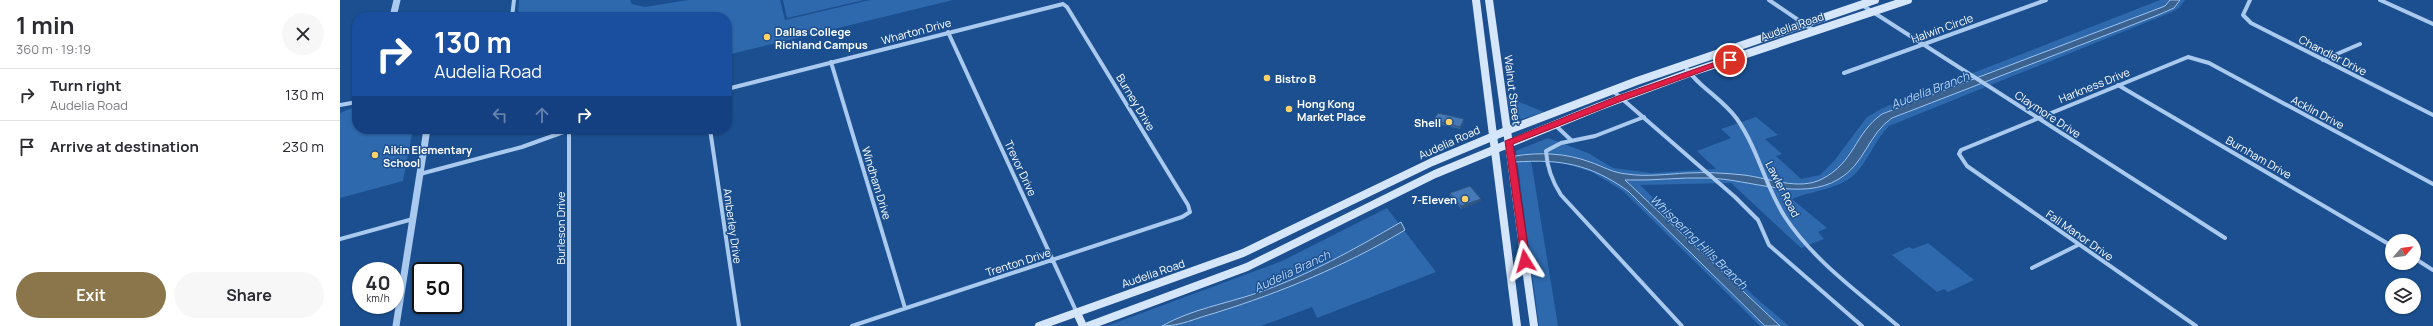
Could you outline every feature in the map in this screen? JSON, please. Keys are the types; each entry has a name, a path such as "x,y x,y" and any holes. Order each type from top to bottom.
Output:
{"main road":[{"path":"1476,0 1493,136 1496,148 1517,326"},
{"name":"Walnut Street","path":"1489,0 1534,326"},
{"name":"Audelia Road","path":"1039,326 1211,265 1298,227 1432,162 1493,136 1612,90 1875,0"},
{"name":"Audelia Road","path":"1088,326 1247,267 1435,174 1554,124 1689,73 1908,0"},
{"path":"1298,227 1307,238"},
{"path":"1077,313 1083,326"}],"street":[{"path":"394,12 397,0"},
{"path":"513,12 514,0"},
{"path":"1769,0 1815,31"},
{"name":"Halwin Circle","path":"1844,73 2046,0"},
{"name":"Chandler Drive","path":"2250,0 2243,13 2244,19 2322,60 2433,115"},
{"path":"2380,0 2433,24"},
{"name":"Wharton Drive","path":"732,88 1063,4"},
{"name":"Burney Drive","path":"1063,4 1188,205 1190,212"},
{"name":"Claymore Drive","path":"1861,5 2225,238"},
{"name":"Trevor Drive","path":"948,32 1077,313"},
{"path":"2322,60 2360,44"},
{"name":"Harkness Drive","path":"1959,154 1966,147 2183,57 2194,58"},
{"name":"Acklin Drive","path":"2194,58 2216,67 2433,184"},
{"name":"Windham Drive","path":"831,62 905,308"},
{"name":"Lawler Road","path":"1684,65 1689,73 1737,119 1753,148 1784,216 1813,252 1898,326"},
{"name":"Burnham Drive","path":"2118,85 2385,242"},
{"path":"1612,90 1721,185 1758,220 1769,245 1862,326"},
{"path":"340,105 352,103"},
{"path":"1645,118 1588,138 1572,140 1554,145 1546,151 1550,179 1561,195 1682,326"},
{"path":"1554,124 1572,140"},
{"path":"396,326 426,134"},
{"path":"420,174 522,147 557,134"},
{"name":"Burleson Drive","path":"569,326 571,134"},
{"name":"Amberley Drive","path":"711,134 739,326"},
{"name":"Fall Manor Drive","path":"1959,154 1960,159 1967,166 2196,326"},
{"name":"Trenton Drive","path":"852,326 1182,217 1190,212"},
{"path":"340,239 413,219"},
{"path":"2032,268 2078,245"},
{"path":"2421,262 2433,270"}],"shaded area":[{"name":"Dallas College Richland Campus","path":"519,0 630,0 632,4 645,7 688,0 780,0 785,20 870,0 953,0 732,54 732,12 518,12"},
{"path":"783,0 864,0 787,18"},
{"path":"2160,0 2185,0 2179,8 2172,12 1889,126 1855,174 1833,187 1792,199 1827,228 1818,232 1824,239 1801,248 1731,183 1640,185 1756,298 1789,326 1760,326 1623,191 1592,172 1553,160 1531,160 1558,326 1539,326 1516,151 1548,138 1588,153 1613,168 1651,173 1716,169 1697,151 1731,138 1721,129 1756,117 1778,135 1765,139 1782,154 1776,156 1801,179 1820,175 1834,161 1867,117 1883,108"},
{"path":"2170,0 2180,0 2174,8 2158,15 1892,118 1884,124 1861,158 1848,173 1824,186 1808,189 1775,188 1724,179 1708,178 1625,180 1780,326 1765,326 1628,191 1614,182 1588,169 1574,165 1547,161 1515,162 1515,156 1553,154 1581,159 1617,172 1634,175 1716,173 1744,175 1783,183 1803,184 1813,182 1822,179 1833,172 1848,156 1865,130 1882,114 2165,6"},
{"path":"1507,97 1544,112 1522,119 1511,117"},
{"name":"Aikin Elementary School","path":"352,108 352,134 412,134 403,181 340,198 340,113"},
{"path":"1387,208 1436,272 1317,318 1312,307 1261,326 1107,326 1282,261"},
{"path":"1401,222 1405,230 1336,267 1289,287 1240,305 1182,323 1162,326 1185,315 1245,297 1294,279 1348,252"},
{"path":"1928,243 1974,280 1948,292 1944,289 1937,292 1892,255 1909,247 1913,249"}],"building":[{"name":"Shell","path":"1438,113 1464,119 1460,127 1433,120"},
{"name":"7-Eleven","path":"1470,186 1481,199 1461,206 1450,193"}],"place":[{"name":"Dallas College Richland Campus","path":"767,37"},
{"name":"Bistro B","path":"1267,78"},
{"name":"Hong Kong Market Place","path":"1289,109"},
{"name":"Shell","path":"1449,122"},
{"name":"Aikin Elementary School","path":"375,155"},
{"name":"7-Eleven","path":"1465,199"}],"route":[{"path":"1525,261 1508,143 1621,98 1689,73 1730,60"}],"water label":[{"name":"Audelia Branch","path":"1930,90"},
{"name":"Whispering Hills Branch","path":"1699,242"},
{"name":"Audelia Branch","path":"1292,271"}]}
